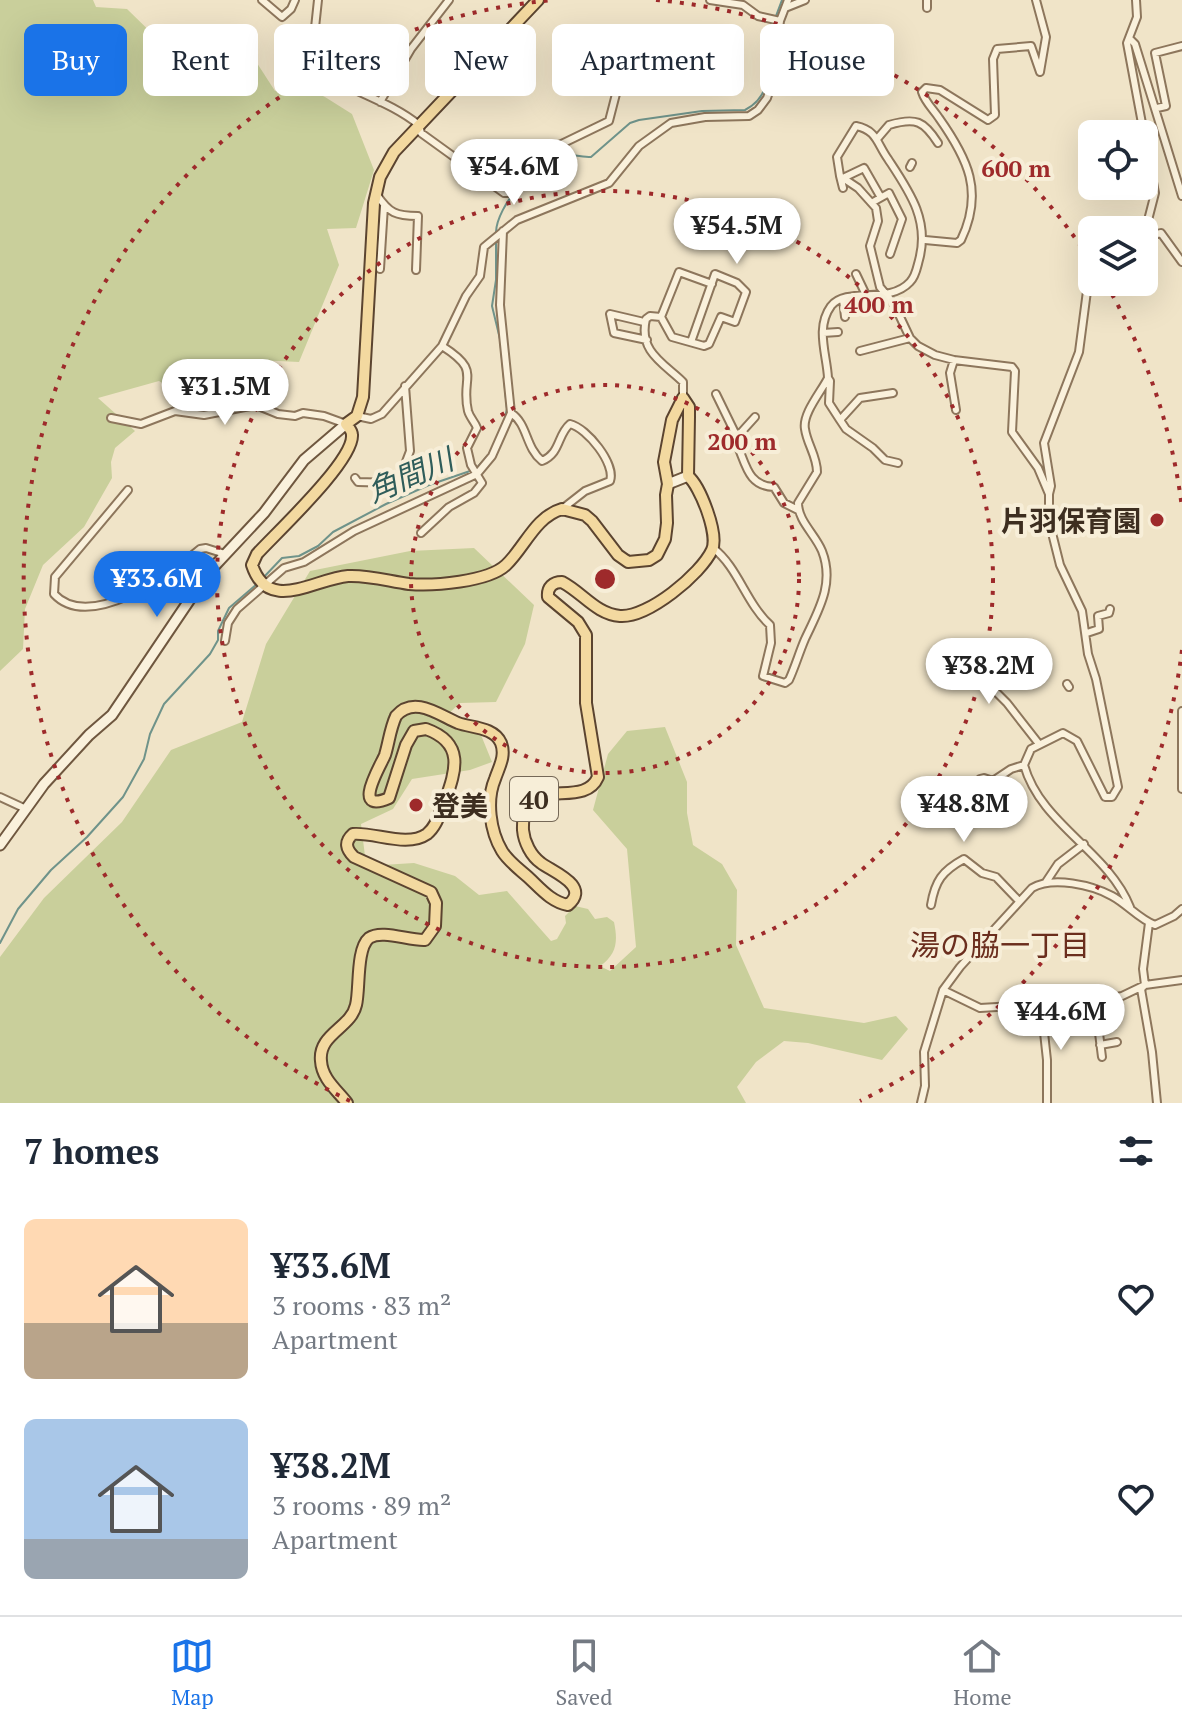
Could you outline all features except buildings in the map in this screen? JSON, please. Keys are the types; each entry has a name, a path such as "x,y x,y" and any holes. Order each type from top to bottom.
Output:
{"main road":[{"path":"538,0 394,152 380,177 376,194 363,397 357,416 346,424 352,435 343,455 317,492 257,554 252,565 261,581 271,590 284,592 334,577 433,584 493,574 505,566 543,520 562,509 585,515 618,555 628,562 649,560 657,555 665,539 668,484 664,462 672,420 683,398 689,407 688,476 695,481 709,517 714,534 713,548"},
{"name":"40","path":"347,1103 328,1081 321,1052 328,1038 348,1019 356,1006 362,951 366,942 379,935 425,940 435,926 437,913 434,897 426,888 354,857 347,851 347,844 353,834 405,839 427,834 437,823 455,773 454,757 444,739 437,733 420,729 410,736 389,798 381,801 372,798 370,785 385,753 396,716 417,707 428,708 455,722 482,729 497,737 502,757 490,798 498,843 507,858 546,894 561,904 570,904 575,893 571,882 534,857 523,831 529,806 535,798 545,793 586,791 598,777 585,694 586,635 578,622 548,597 550,587 562,582 609,614 624,617 655,606 695,572 713,548"}],"street":[{"path":"262,0 270,3 282,17 287,15 295,0"},
{"path":"318,0 311,65 344,86 408,116 419,125 421,133 504,193 509,193 547,151 609,121 615,96"},
{"path":"380,102 411,49 449,0"},
{"path":"710,0 743,5 758,16 776,20"},
{"path":"357,416 371,419 382,414 442,346 466,296 480,276 484,247 501,232 517,220 609,183 639,146 671,123 705,117 749,116 758,110 771,86 776,20 787,4 805,0"},
{"path":"925,240 957,243 961,240 972,211 973,195 968,169 922,92 926,88 940,90 982,119 993,118 993,59 997,49 1031,46 1040,72 1046,37 1036,0"},
{"path":"1136,0 1137,17 1127,43 1155,193 1149,216"},
{"path":"1129,38 1135,44 1146,84 1157,108 1170,163 1182,196"},
{"path":"1157,108 1166,106 1155,53 1182,46"},
{"path":"877,139 889,125 919,121 927,126 938,143"},
{"path":"843,188 837,157 856,126 869,130 905,184 921,223 925,240 910,283"},
{"path":"842,177 864,168 880,196"},
{"path":"842,177 873,202 878,221 870,246 880,287 910,338 935,355 1012,367 1015,371 1012,432 1038,468 1049,494"},
{"path":"376,194 387,211 398,216 418,216 416,270"},
{"path":"873,202 880,196 891,194 902,219 890,254"},
{"path":"380,269 384,206"},
{"path":"225,641 228,623 261,581 284,568 304,562 354,531 477,473 492,456 511,413 500,305 501,232"},
{"path":"1158,234 1161,233 1182,262"},
{"path":"691,342 712,284 715,274 737,283 746,292 735,322 721,317 709,344 704,346 691,342 669,335 661,317 679,272 712,284"},
{"path":"856,274 866,295"},
{"path":"898,463 885,460 846,429 829,403 831,384 823,333 833,303 866,295 887,296 918,281"},
{"path":"1086,296 1079,352 1044,443 1051,486 1049,517 1060,565 1082,611 1088,654 1118,787 1112,797 1105,797 1082,751 1070,736 1063,733 1026,754 1024,765 1035,793 1046,810 1084,844 1123,891 1130,907"},
{"path":"843,299 845,317"},
{"path":"644,322 610,314 609,317 614,333 647,340"},
{"path":"644,322 650,316 661,317"},
{"path":"644,322 647,340 657,361 683,382 683,398"},
{"path":"823,333 838,332"},
{"path":"860,351 910,338"},
{"path":"421,533 449,507 478,490 482,479 472,466 467,448 477,428 468,411 469,378 461,357 442,346"},
{"path":"931,365 935,355"},
{"path":"954,360 950,373 956,410"},
{"path":"713,548 726,560 754,609 770,625 771,643 763,676 785,683 819,610 827,576 823,553 798,510 798,503 817,472 815,454 804,427 806,418 828,378"},
{"path":"355,478 358,482 368,483 399,480 410,451 405,386"},
{"path":"840,420 860,398 893,393"},
{"path":"716,394 754,481 774,487 784,503 798,510"},
{"path":"0,845 73,751 112,715 207,574 264,513 304,460 346,424 324,416 278,414 256,405 204,415 175,411 141,424 111,418"},
{"path":"511,413 520,419 532,452 542,461 555,453 570,424 578,426 606,457 612,473 610,481 585,491 562,509"},
{"path":"737,437 755,417"},
{"path":"668,484 688,476"},
{"path":"128,490 55,577 54,594 64,603 94,606 116,603 200,549 225,554"},
{"path":"1087,633 1099,629 1098,616 1109,613 1110,609"},
{"path":"956,652 1007,703 1039,744"},
{"path":"1182,711 1182,789"},
{"path":"980,779 993,781 1011,769 1024,765"},
{"path":"0,797 26,809"},
{"path":"1046,882 1058,864 1084,844"},
{"path":"931,905 935,882 964,859 982,873 996,877 1018,900"},
{"path":"921,1103 925,1086 924,1052 943,990 1018,900 1032,888 1046,882 1098,889 1130,907 1149,923 1159,924 1182,909"},
{"path":"1149,923 1143,969 1145,985 1141,989 1157,1103"},
{"path":"943,990 980,1008 1095,1001 1122,996 1145,985 1182,980"},
{"path":"1095,1001 1102,1057"},
{"path":"1041,1005 1047,1060 1047,1103"},
{"path":"1100,1045 1117,1042"}],"green space":[{"path":"0,0 93,0 96,7 127,9 143,25 143,96 258,96 258,65 274,89 274,96 323,96 352,114 374,170 356,228 327,229 339,265 299,362 257,360 250,389 187,398 159,381 98,398 135,431 115,448 111,462 112,478 84,527 43,565 25,609 23,649 0,671"},
{"path":"474,548 534,605 525,644 496,702 460,703 443,719 481,735 492,762 470,770 412,779 393,809 361,824 365,856 382,865 414,863 455,876 479,895 507,891 551,941 557,939 566,923 565,916 575,906 588,909 595,919 607,917 614,922 616,941 610,957 600,966 610,971 636,947 627,849 593,810 608,754 627,731 665,727 687,782 687,813 693,845 722,864 737,890 736,945 764,1008 864,1023 896,1016 908,1029 882,1060 808,1043 784,1041 756,1062 737,1087 746,1103 0,1103 0,957 44,898 122,822 171,750 242,722 266,644 310,571 410,551"}],"waterway":[{"name":"角間川","path":"776,16 782,0"},
{"name":"角間川","path":"496,232 510,198 529,176 550,160 564,155 591,157 630,123 639,120 702,111 745,110 752,106 765,88 775,22"},
{"name":"角間川","path":"496,239 496,280 492,306 500,339 507,409 504,422"},
{"name":"角間川","path":"262,579 282,558 299,556 318,546 333,532 386,504 476,469 490,453"},
{"name":"角間川","path":"0,943 18,909 51,870 87,837 123,797 144,759 150,734 164,704 210,654 229,608 258,583"}],"place":[{"name":"片羽保育園","path":"1157,520"},
{"name":"登美","path":"416,805"}],"district":[{"name":"湯の脇一丁目","path":"1000,945"}]}
